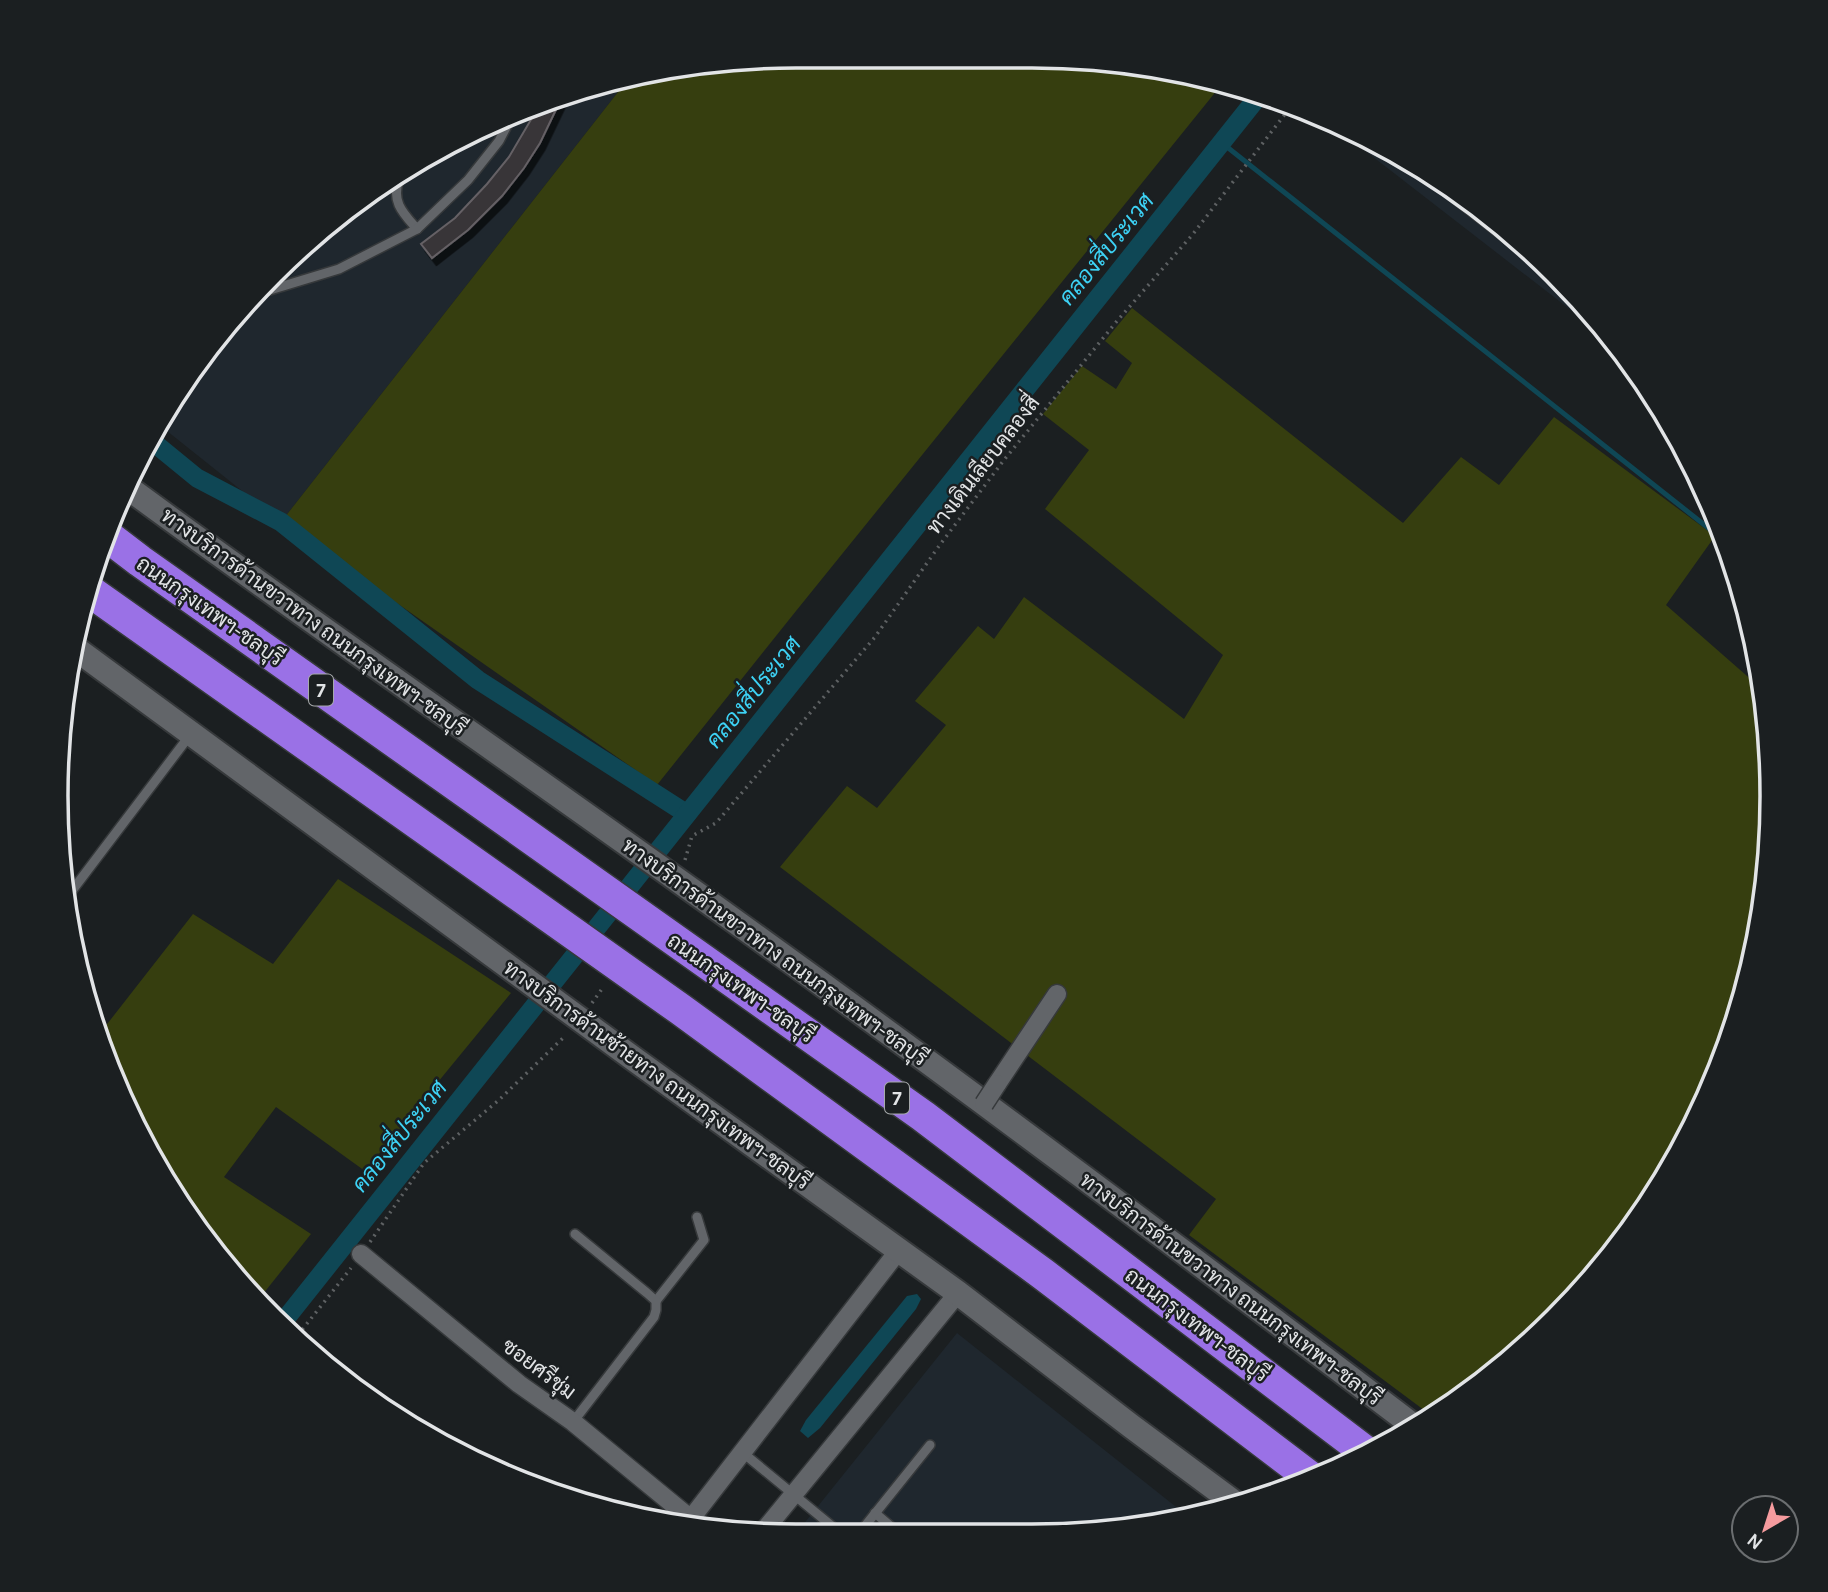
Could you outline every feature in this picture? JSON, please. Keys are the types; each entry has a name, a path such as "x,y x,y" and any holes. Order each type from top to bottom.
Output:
{"highway":[{"name":"ถนนกรุงเทพฯ-ชลบุรี","path":"115,542 923,1116 1358,1447"},
{"path":"97,596 680,1009 1043,1274 1302,1471"}],"main road":[{"name":"ทางบริการด้านขวาทาง ถนนกรุงเทพฯ-ชลบุรี","path":"135,493 261,587 563,800 991,1094 1238,1293 1406,1420"},
{"name":"ทางบริการด้านซ้ายทาง ถนนกรุงเทพฯ-ชลบุรี","path":"82,654 958,1293 1227,1497"}],"street":[{"path":"991,1094 1057,995"},
{"path":"692,1517 899,1250"},
{"name":"ซอยศรีชุ่ม","path":"361,1254 519,1384 572,1422 679,1514"},
{"path":"770,1523 958,1293"}],"lane":[{"path":"274,289 340,269 417,229 468,180 505,130"},
{"path":"395,189 402,213 417,229"},
{"path":"74,888 191,734"},
{"path":"572,1422 654,1317 656,1301 704,1240 697,1217"},
{"path":"575,1234 656,1301"},
{"path":"866,1524 930,1445"},
{"path":"742,1452 829,1524"},
{"path":"875,1513 888,1524"}],"path":[{"name":"ทางเดินเลียบคลองสี่","path":"692,836 716,823 874,638 1004,460 1117,321 1193,234 1285,114"},
{"path":"302,1330 361,1254 425,1163 499,1100 566,1035"}],"shaded area":[{"path":"619,90 281,522 167,431 219,353 281,281 353,219 392,191 474,143 562,107"},
{"path":"1358,145 1436,191 1475,219 1547,281 1580,317"},
{"path":"957,1333 1179,1509 1127,1518 1032,1524 804,1524"}],"green space":[{"path":"1032,68 1127,74 1216,92 657,785 281,522 619,90 701,74 748,70"},
{"path":"1132,308 1403,523 1461,457 1499,485 1554,417 1709,532 1712,540 1666,605 1750,679 1754,701 1760,796 1754,891 1746,938 1721,1030 1685,1118 1637,1200 1609,1239 1547,1311 1475,1373 1423,1409 1189,1235 1216,1199 780,867 847,786 877,808 946,725 915,701 978,626 994,639 1024,597 1184,719 1223,655 1045,509 1089,450 1043,414 1082,366 1116,389 1132,363 1105,341"},
{"path":"338,879 511,993 365,1171 276,1107 224,1177 311,1234 264,1293 219,1239 166,1160 143,1118 106,1026 193,914 273,964"}],"water":[{"path":"917,1294 921,1299 916,1309 820,1428 808,1438 800,1431 806,1420 907,1296"}],"building":[{"path":"556,109 540,143 502,196 468,230 432,258 421,244 455,218 509,157 531,119"}],"waterway":[{"name":"คลองสี่ประเวศ","path":"287,1317 1253,103"},
{"path":"1222,143 1708,527"},
{"path":"158,446 197,478 281,522 478,680 687,814"}]}
